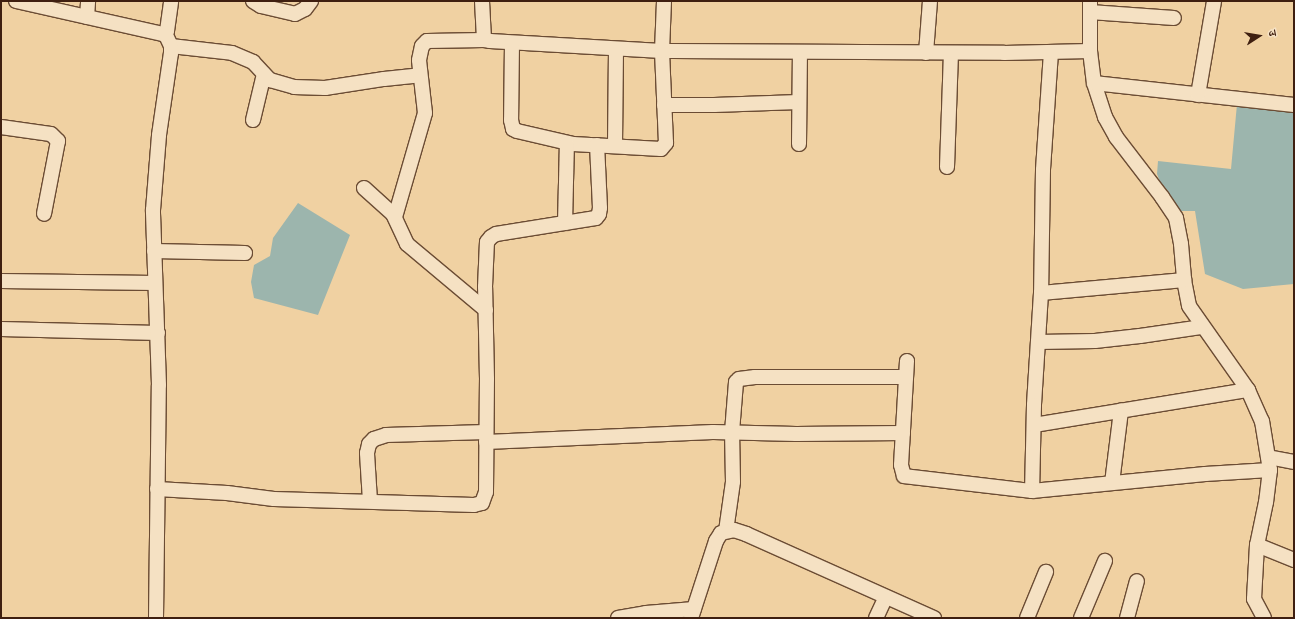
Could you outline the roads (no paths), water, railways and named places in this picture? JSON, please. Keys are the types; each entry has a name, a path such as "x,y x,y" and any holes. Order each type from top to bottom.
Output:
{"street":[{"path":"16,1 160,34 168,39 232,53 253,62 270,80 294,87 324,88 420,75"},
{"path":"87,17 88,1"},
{"path":"156,618 159,385 154,250 155,171 168,39 170,1"},
{"path":"253,1 261,6 294,14 305,9 311,1"},
{"path":"482,1 484,40"},
{"path":"512,43 511,120 513,129 517,132 567,143 615,145 661,150 666,143 662,51 664,1"},
{"path":"926,53 930,1"},
{"path":"1198,95 1214,1"},
{"path":"1174,18 1090,7 1090,51 1094,84 1105,117 1116,136 1176,218 1189,306 1248,390 1262,421 1269,463 1266,502 1257,545 1254,599 1259,615"},
{"path":"395,217 425,113 420,75 420,52 422,46 427,41 484,40 512,43 662,51 951,53 1090,51"},
{"path":"615,145 616,49"},
{"path":"799,144 800,52"},
{"path":"1032,491 1041,293 1043,170 1051,52"},
{"path":"947,167 951,53"},
{"path":"253,120 264,74"},
{"path":"1094,84 1294,105"},
{"path":"664,105 714,106 799,102"},
{"path":"1,127 51,134 58,140 44,214"},
{"path":"565,223 567,143"},
{"path":"157,489 226,493 274,499 474,505 482,503 486,492 487,242 496,234 590,220 599,214 597,145"},
{"path":"364,188 384,205 395,217 407,244 486,310"},
{"path":"154,250 245,253"},
{"path":"1041,293 1184,280"},
{"path":"1,281 156,283"},
{"path":"1038,342 1094,341 1140,336 1202,326"},
{"path":"1,329 158,333"},
{"path":"907,360 901,465 904,476 1032,491 1205,474 1269,463 1294,462"},
{"path":"726,531 733,482 732,432 734,386 739,379 755,377 906,377"},
{"path":"1034,425 1248,390"},
{"path":"1112,483 1121,411"},
{"path":"370,501 367,453 369,444 374,439 386,435 486,437 732,432 796,434 903,433"},
{"path":"618,618 646,613 692,614 716,541 721,533 734,530 934,618"},
{"path":"1257,545 1294,560"},
{"path":"1081,618 1105,562"},
{"path":"1027,618 1046,572"},
{"path":"1127,618 1137,581"},
{"path":"876,618 886,597"}],"water":[{"path":"1237,104 1294,109 1294,284 1243,289 1205,274 1195,211 1179,211 1166,198 1157,174 1158,161 1231,169"},
{"path":"298,203 350,235 318,315 254,298 251,282 254,265 270,256 273,238"}]}
